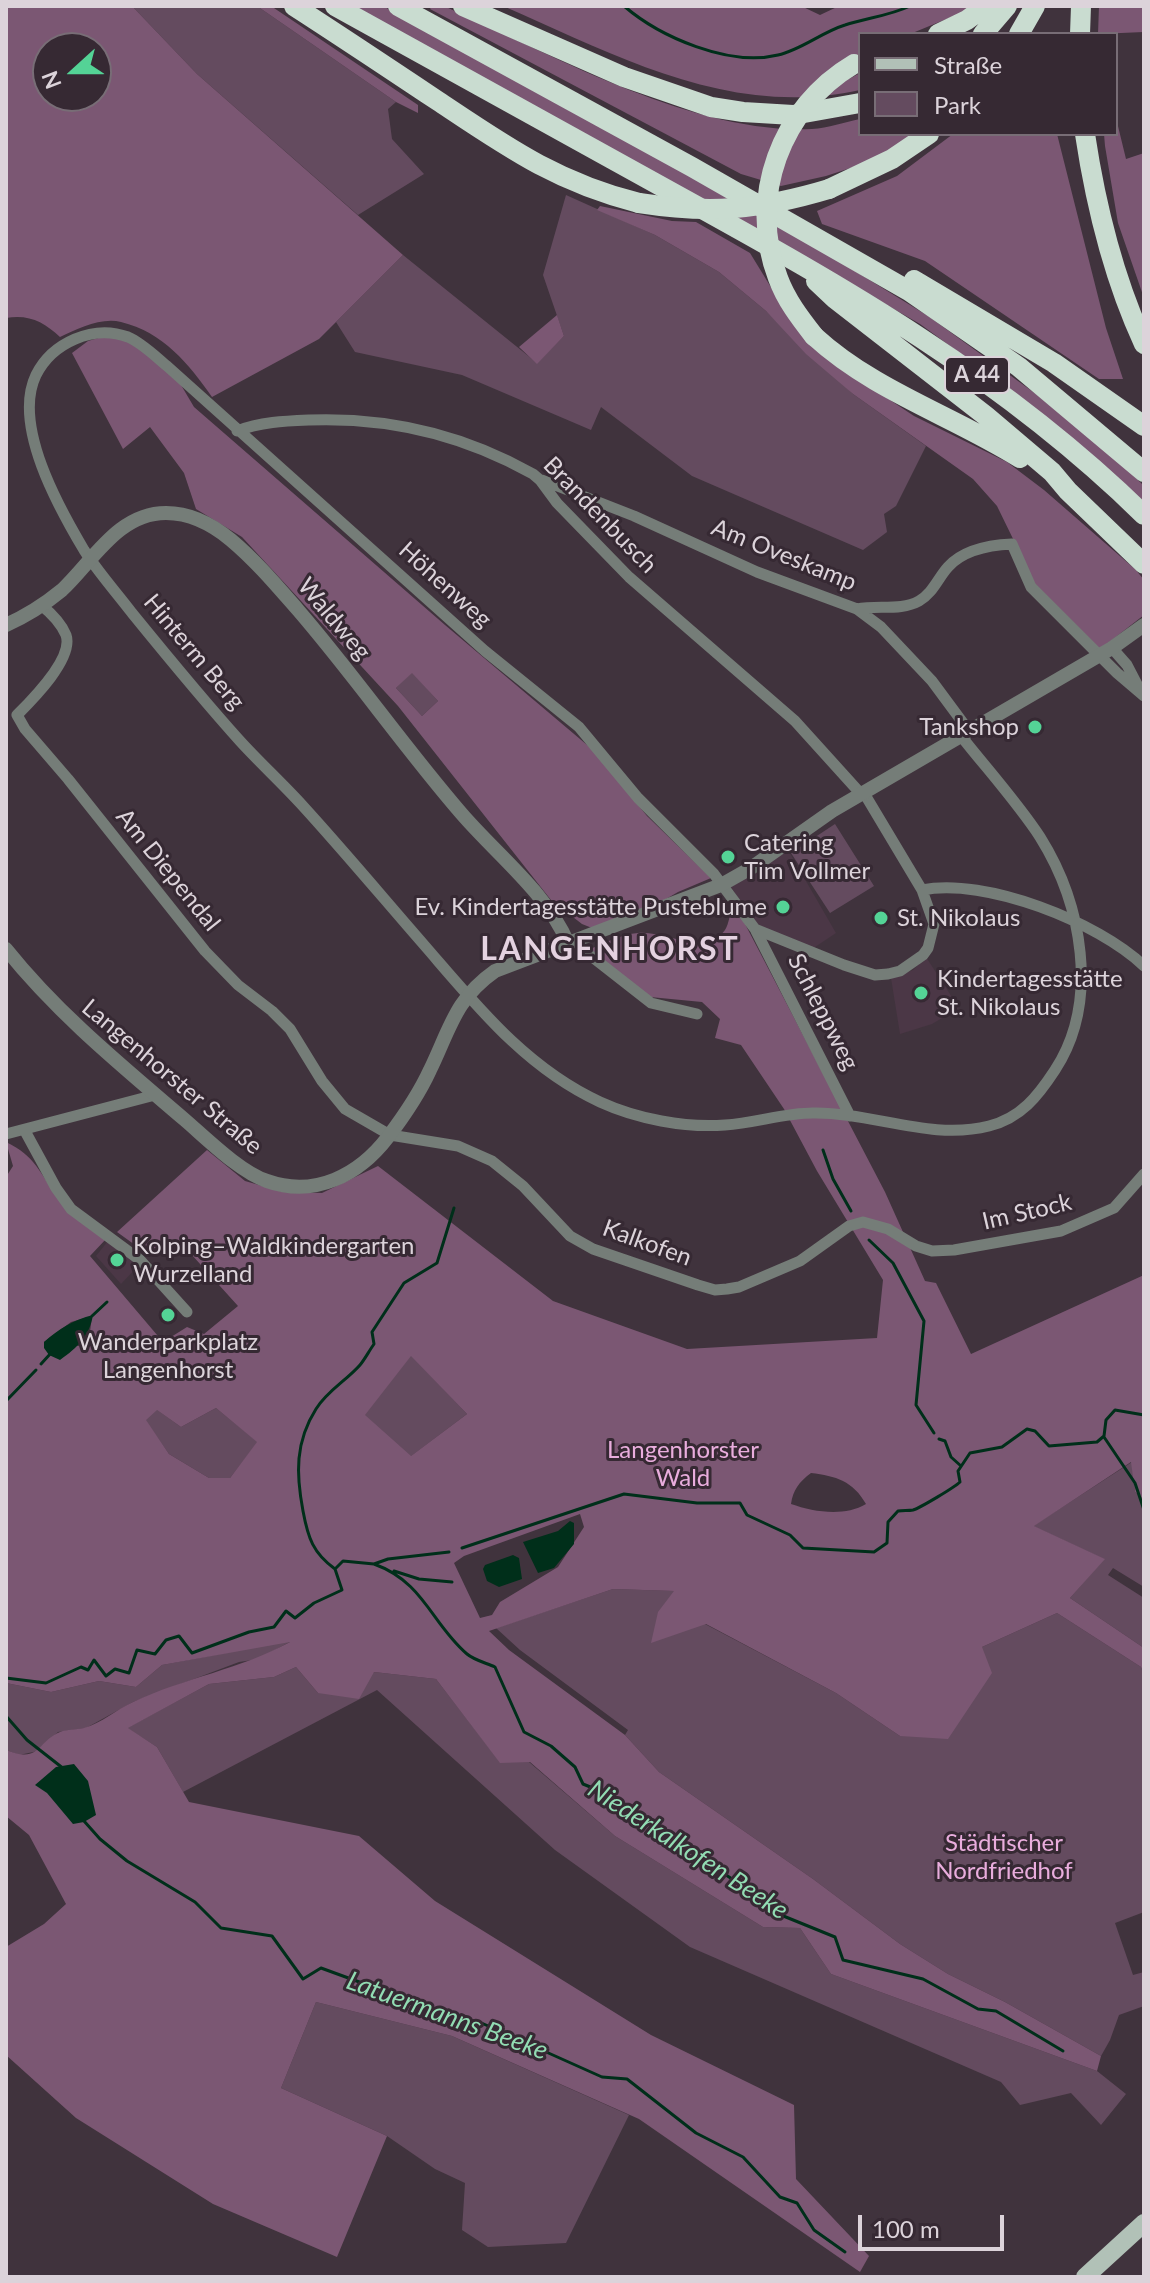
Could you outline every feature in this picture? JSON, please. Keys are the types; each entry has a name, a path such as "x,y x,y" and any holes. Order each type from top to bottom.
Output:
{"highway":[{"path":"294,6 502,145 551,173 639,203 686,209 751,208 829,189 892,159 926,136"},
{"name":"A 44","path":"335,6 793,258 893,318 1002,393 1083,458 1144,515"},
{"name":"A 44","path":"398,6 909,291 994,348 1057,396 1144,472"},
{"path":"463,6 624,77 711,107 793,115 858,103"},
{"path":"942,32 986,6"},
{"path":"985,32 1007,6"},
{"path":"1020,32 1035,6"},
{"path":"1080,32 1081,6"},
{"path":"857,63 826,83 805,106 782,142 769,182 766,223 774,266 790,302 814,336 866,377 994,442 1068,491"},
{"path":"1085,136 1090,172 1111,259 1144,344"},
{"path":"808,232 861,251 959,306 1054,363 1144,426"},
{"path":"793,258 834,298 986,416 1052,472 1144,564"}],"main road":[{"path":"1085,2277 1144,2223"}],"street":[{"name":"Hinterm Berg","path":"122,335 93,333 64,345 43,364 31,389 31,427 59,506 90,559 213,710 301,803 511,1043 530,1059 584,1093 627,1112 703,1125 815,1113 845,1115"},
{"name":"Höhenweg","path":"122,335 132,338 153,354 485,651 579,727 638,798 714,874 755,929"},
{"name":"Brandenbusch","path":"237,431 260,424 295,420 395,424 464,442 513,463 540,480 557,503 629,577 795,721 862,794 922,890 934,924 928,948 912,964 900,971 875,975 755,929"},
{"name":"Am Oveskamp","path":"540,480 634,516 757,572 857,609 881,627 932,681 965,734 1043,842 1062,883 1074,923 1081,966 1080,1006 1076,1030 1036,1098 1001,1123 973,1129 930,1128 845,1115"},
{"name":"Waldweg","path":"6,625 61,591 126,524 137,518 163,513 195,518 229,538 282,591 354,675 461,814 545,904 573,941"},
{"path":"857,609 916,603 934,588 958,558 980,549 1012,544 1031,587 1105,652 1127,665 1143,695"},
{"name":"Am Diependal","path":"41,605 61,625 67,638 67,649 46,683 17,715 25,729 215,963 290,1029 332,1095 345,1109 390,1135"},
{"name":"Langenhorster Straße","path":"6,949 68,1019 255,1176 282,1185 314,1186 343,1177 372,1157 418,1092 450,1022 467,995 495,971 721,885 751,868 823,817 1105,652 1144,625"},
{"path":"922,890 951,887 1003,895 1117,944 1144,966"},
{"name":"Schleppweg","path":"755,929 845,1115"},
{"path":"573,941 651,1003 697,1014"},
{"path":"6,1134 155,1095"},
{"path":"25,1131 71,1209 140,1260 187,1312"},
{"name":"Kalkofen","path":"390,1135 444,1143 476,1153 509,1172 577,1241 623,1260 715,1290 739,1287 800,1261 842,1230 856,1224 871,1223 905,1240"},
{"name":"Im Stock","path":"905,1240 932,1251 943,1251 1061,1231 1114,1208 1144,1174"}],"shaded area":[{"name":"Ev. Kindertagesstätte Pusteblume","path":"788,850 836,933 812,949 758,927 731,887"},
{"name":"Kindertagesstätte St. Nikolaus","path":"926,957 959,1008 932,1024 900,1034 891,978 913,970"},
{"name":"Kolping–Waldkindergarten Wurzelland","path":"108,1241 139,1265 121,1284 96,1256"},
{"path":"93,1315 86,1335 72,1351 60,1360 49,1355 44,1342 67,1326"},
{"path":"570,1521 574,1523 574,1544 554,1568 538,1573 523,1542 558,1531"},
{"path":"513,1555 519,1558 522,1579 499,1587 487,1581 483,1569 485,1565"},
{"path":"74,1764 88,1781 96,1815 73,1824 47,1793 35,1785 56,1767"}],"green space":[{"path":"6,6 132,6 197,74 403,255 319,339 212,397 174,351 150,333 136,327 106,321 60,337 36,320 6,318"},
{"path":"132,6 257,6 396,102 388,109 392,139 424,174 358,215 197,74"},
{"path":"257,6 271,6 418,105 418,113 396,102"},
{"path":"352,6 383,6 793,233 928,316 1036,394 1126,468 1144,486 1144,507 1020,397 920,324 690,192"},
{"path":"432,6 444,6 624,88 720,119 767,127 812,129 858,119 858,136 912,136 872,161 781,186 741,174 430,9"},
{"path":"503,6 801,6 820,15 839,6 970,6 966,11 915,32 858,32 858,57 837,66 849,79 858,74 858,90 812,97 766,96 721,89 676,78"},
{"path":"1099,6 1144,6 1144,32 1098,32"},
{"path":"1118,126 1126,159 1144,153 1144,298 1118,223 1104,136 1118,136"},
{"path":"950,136 1058,136 1106,328 1123,379 1099,379 925,261 822,224 817,211 897,176"},
{"path":"566,195 655,235 719,272 766,311 853,394 926,446 896,506 884,514 887,532 863,550 692,476 601,407 591,430 462,375 355,352 336,322 403,255 537,363 564,336 543,275"},
{"path":"600,206 672,221 696,222 750,253 780,302 848,372 914,416 1007,462 1136,570 1144,580 1144,615 1099,650 1037,588 997,506 973,479 853,394 806,354 766,311 719,272 655,235 597,210"},
{"path":"557,315 564,336 537,364 519,347"},
{"path":"105,336 122,338 168,363 194,407 593,750 647,816 711,878 654,906 592,928 551,900 398,706 242,537 196,509 184,473 150,427 123,449 72,353 88,341","holes":["412,673 438,701 422,716 396,688"]},
{"path":"412,672 438,701 422,716 396,688"},
{"path":"835,824 874,886 830,913 791,853"},
{"name":"Langenhorster Wald","path":"732,906 744,922 885,1192 925,1281 936,1283 971,1354 1144,1275 1144,1500 1135,1492 1131,1462 1034,1526 1105,1559 1070,1598 1144,1648 1144,1675 1141,1667 1057,1613 982,1647 992,1673 948,1739 900,1736 836,1693 706,1624 651,1643 658,1612 674,1591 613,1589 489,1631 509,1650 625,1735 659,1772 900,1944 948,1974 1101,2056 1097,2071 831,1974 800,1928 763,1927 615,1836 530,1762 500,1763 436,1679 374,1672 359,1699 318,1693 296,1667 274,1677 209,1684 128,1728 157,1747 189,1802 359,1836 435,1901 651,2035 794,2105 796,2179 869,2256 860,2272 639,2119 452,2036 316,2002 281,2088 387,2136 337,2257 213,2204 76,2118 6,2055 6,1947 44,1924 66,1904 29,1835 6,1816 6,1750 17,1754 32,1753 60,1732 91,1726 152,1694 252,1659 290,1642 162,1665 136,1687 99,1681 51,1692 6,1683 6,1177 13,1166 6,1142 31,1159 63,1204 85,1226 106,1239 90,1256 163,1342 187,1327 204,1334 238,1306 182,1244 142,1250 117,1232 207,1150 245,1181 283,1192 322,1193 378,1166 553,1301 687,1349 877,1338 883,1280 817,1171 784,1109 741,1045 715,1038 720,1019 702,1002 650,997 590,949 638,933 696,942 717,938 725,930","holes":["92,1316 90,1332 79,1346 44,1342 71,1322","411,1356 467,1414 411,1456 365,1415","216,1408 257,1442 230,1478 209,1478 169,1454 146,1420 157,1410 181,1427","811,1473 836,1478 855,1490 866,1504 848,1511 829,1512 791,1504 795,1490","580,1514 584,1527 558,1567 500,1602 492,1615 480,1618 454,1563 464,1556"]},
{"path":"411,1355 467,1414 410,1457 364,1415"},
{"path":"216,1408 258,1442 230,1478 209,1478 169,1454 145,1420 156,1409 181,1427"},
{"path":"1132,1462 1135,1492 1144,1500 1144,1587 1113,1568 1108,1575 1144,1598 1144,1648 1070,1598 1104,1559 1033,1526"},
{"name":"Städtischer Nordfriedhof","path":"613,1589 675,1591 705,1624 836,1693 900,1736 982,1647 1057,1613 1141,1667 1144,1675 1144,1912 1115,1923 1133,1975 1144,1972 1144,2006 1119,2015 1101,2056 948,1974 900,1944 659,1772 625,1735 628,1730 520,1650 496,1628"},
{"path":"293,1640 259,1659 239,1662 133,1702 86,1728 58,1732 38,1751 19,1755 6,1750 6,1683 51,1692 99,1681 136,1687 162,1665"},
{"path":"296,1667 318,1693 374,1672 436,1679 500,1762 529,1762 615,1836 763,1927 800,1928 831,1974 1097,2071 1126,2094 1101,2125 1071,2093 1020,2105 1001,2082 690,1947 555,1850 377,1690 183,1792 157,1747 127,1728 209,1684 274,1677"},
{"path":"316,2002 452,2036 629,2115 566,2243 488,2247 462,2230 465,2183 435,2169 387,2136 281,2088"}],"waterway":[{"path":"624,6 656,28 696,47 738,57 759,58 787,53 836,28 910,6"},
{"path":"823,1150 833,1179 851,1211"},
{"path":"335,1569 317,1551 305,1521 298,1471 304,1434 321,1403 364,1360 374,1344 372,1332 404,1283 437,1263 454,1208"},
{"path":"869,1240 893,1263 924,1321 916,1405 934,1433"},
{"path":"92,1316 107,1302"},
{"path":"41,1364 51,1353"},
{"path":"6,1401 36,1370"},
{"path":"462,1548 624,1494 697,1503 740,1503 747,1515 790,1535 803,1548 874,1552 887,1543 888,1522 898,1511 917,1508 960,1482 958,1471 970,1453 1002,1447 1027,1429 1035,1431 1049,1446 1097,1442 1104,1436 1106,1420 1115,1410 1144,1415"},
{"path":"1104,1437 1135,1483 1144,1510"},
{"path":"939,1439 945,1441 951,1457 961,1466"},
{"path":"6,1678 46,1683 81,1667 88,1670 94,1660 106,1676 115,1669 129,1673 137,1650 155,1654 166,1640 179,1636 192,1653 249,1632 274,1627 286,1611 295,1618 314,1603 342,1590 335,1569 343,1561 374,1564 388,1559 449,1552"},
{"name":"Niederkalkofen Beeke","path":"374,1564 405,1581 467,1654 495,1667 524,1732 551,1746 575,1767 583,1784 617,1798 776,1913 835,1937 843,1960 923,1979 978,2009 996,2011 1063,2051"},
{"path":"394,1571 419,1579 452,1582"},
{"name":"Latuermanns Beeke","path":"6,1716 27,1740 64,1769"},
{"name":"Latuermanns Beeke","path":"84,1821 127,1861 195,1902 221,1928 272,1936 303,1979 321,1968 450,2021 477,2021 602,2077 627,2079 696,2133 743,2157 780,2197 797,2203 814,2230 845,2252"}],"place":[{"name":"Tankshop","path":"1035,727"},
{"name":"Catering Tim Vollmer","path":"728,857"},
{"name":"Ev. Kindertagesstätte Pusteblume","path":"783,907"},
{"name":"St. Nikolaus","path":"881,918"},
{"name":"Kindertagesstätte St. Nikolaus","path":"921,993"},
{"name":"Kolping–Waldkindergarten Wurzelland","path":"117,1260"},
{"name":"Wanderparkplatz Langenhorst","path":"168,1315"}],"district":[{"name":"LANGENHORST","path":"610,950"}]}
